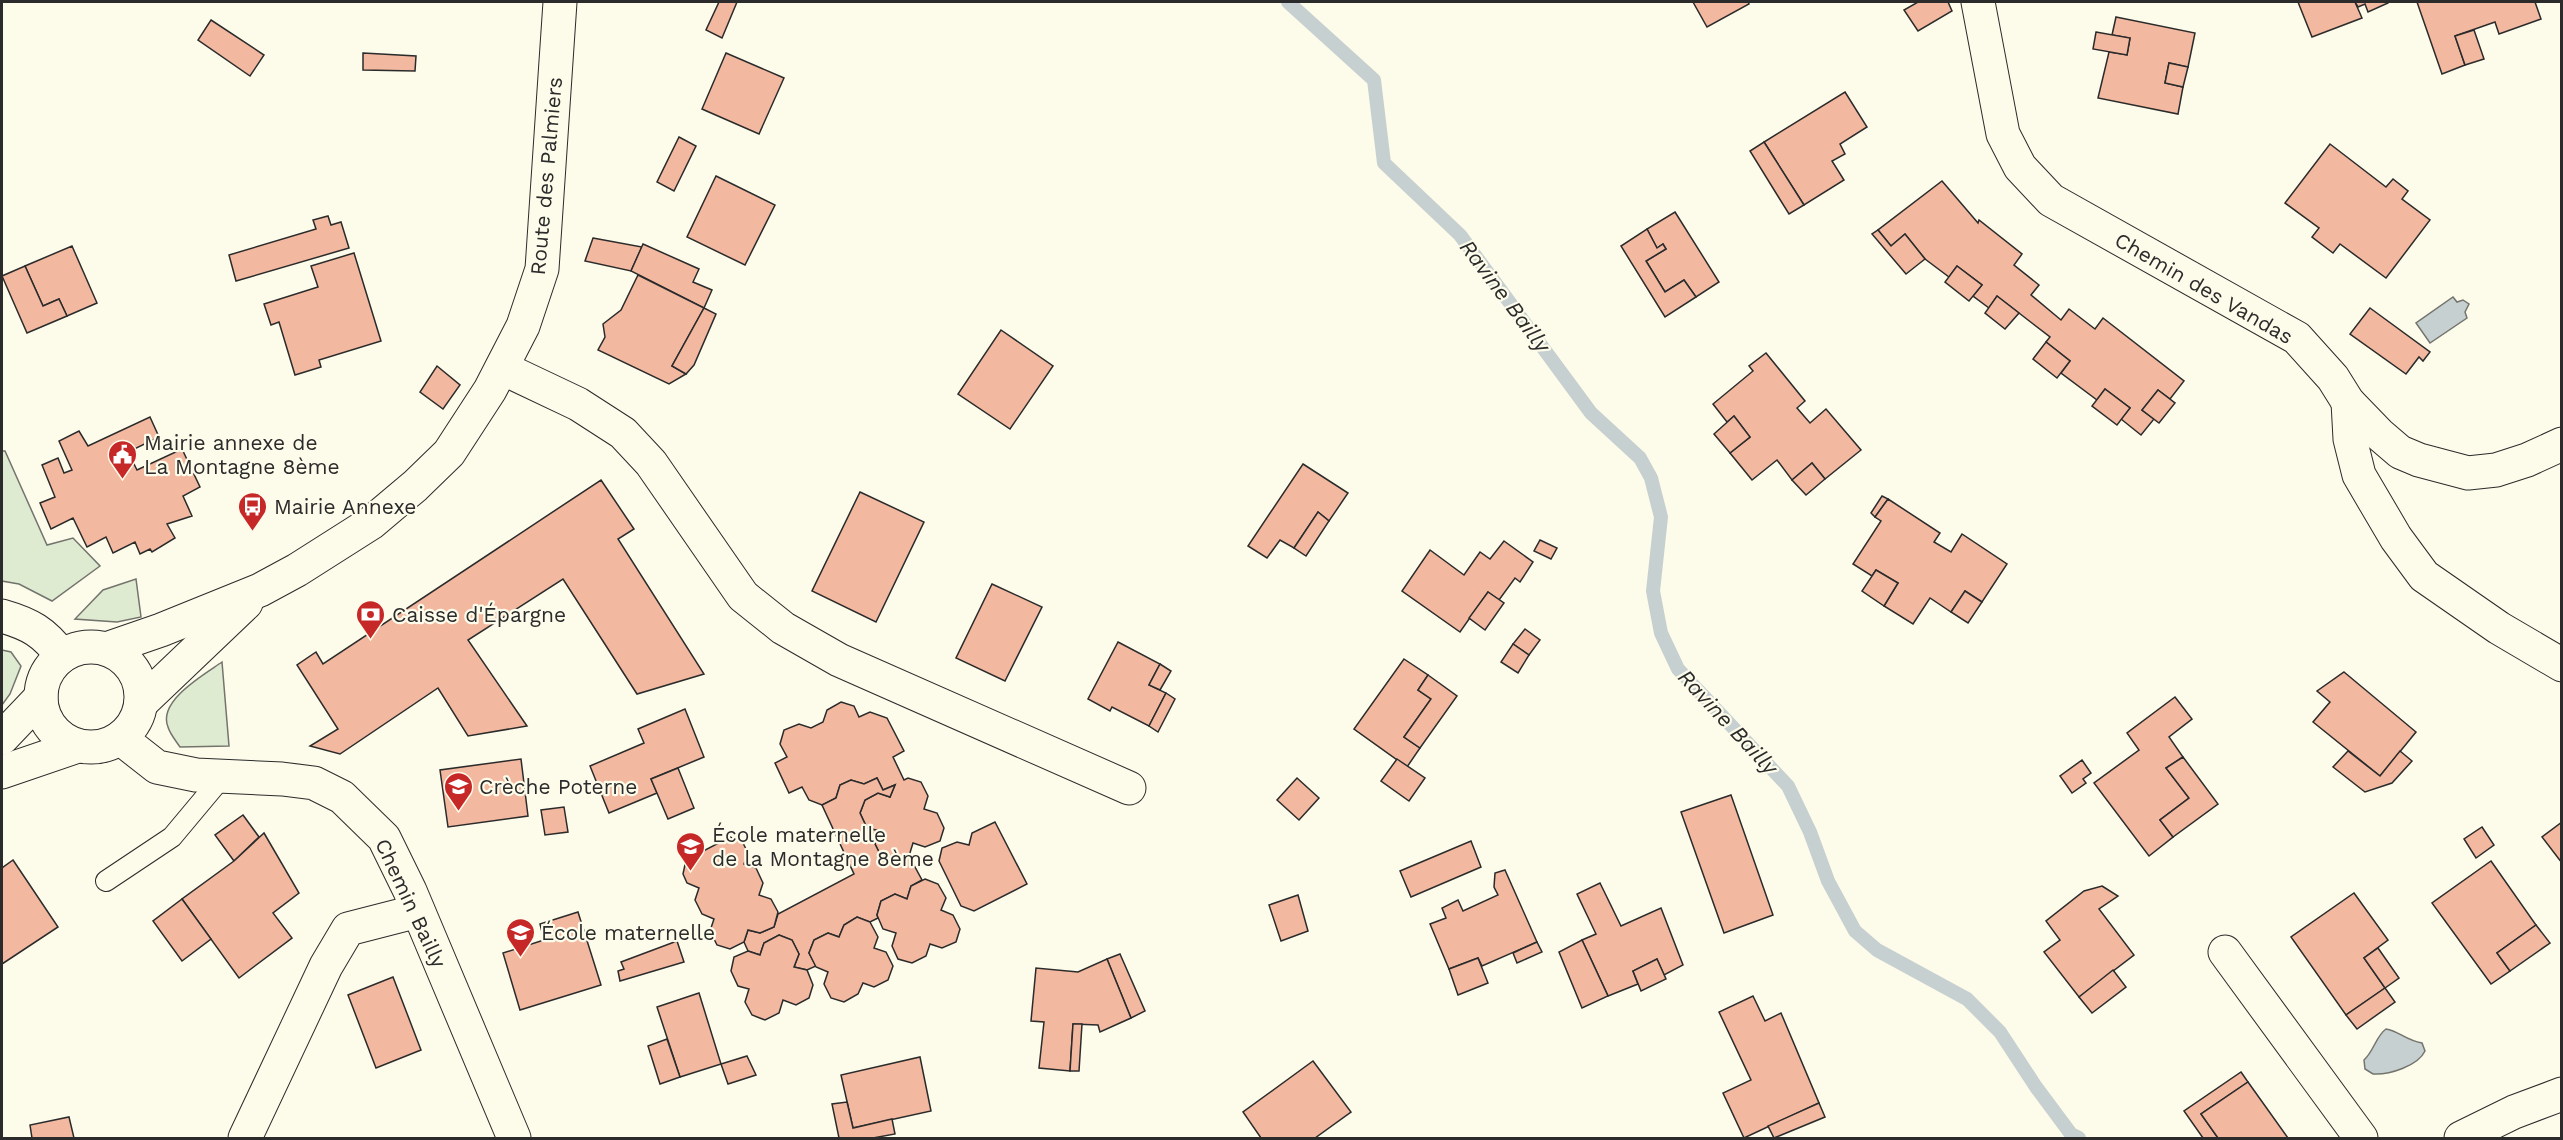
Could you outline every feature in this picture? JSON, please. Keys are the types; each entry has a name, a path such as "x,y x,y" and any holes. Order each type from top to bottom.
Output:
{"street":[{"name":"Route des Palmiers","path":"106,649 161,630 260,590 371,523 415,486 449,453 502,368 524,326 542,268 560,2"},
{"name":"Chemin des Vandas","path":"1978,2 2003,134 2020,167 2051,200 2297,338 2332,378 2348,402 2400,452 2419,460 2468,473 2506,466 2562,444"},
{"path":"502,368 578,404 623,433 651,464 743,596 783,628 839,660 1129,788"},
{"path":"2348,402 2350,439 2359,475 2396,538 2424,576 2499,628 2562,665"},
{"name":"Route des Palmiers","path":"141,703 260,590"},
{"path":"2,616 28,623 51,642 62,657"},
{"path":"91,647 106,649 122,657 133,670 140,685 141,703 138,716 130,729 107,745 78,746 63,739 51,727 43,714 41,697 47,675 62,657 75,650 91,647"},
{"path":"2,738 41,697"},
{"name":"Chemin Bailly","path":"120,738 157,766 196,775 314,783 342,796 384,838 418,911 514,1138"},
{"path":"2,772 78,746"},
{"path":"245,1138 326,966 348,929 418,911"},
{"path":"2225,952 2361,1138"},
{"path":"2461,1138 2514,1112 2562,1094"}],"lane":[{"path":"106,881 172,837 223,776"}],"green space":[{"path":"2,451 5,451 47,545 73,538 100,566 52,601 19,584 2,581"},
{"path":"136,579 141,617 117,622 75,619 103,590"},
{"path":"2,650 11,652 21,666 10,694 2,705"},
{"path":"222,662 229,746 180,747 168,727 166,717 169,708 184,689"}],"shaded area":[{"path":"2453,297 2457,302 2463,300 2469,304 2465,312 2467,318 2430,343 2416,323"},
{"path":"2386,1029 2422,1043 2425,1051 2410,1065 2387,1073 2373,1074 2365,1069 2364,1060"}],"building":[{"path":"719,2 737,2 722,38 706,30"},
{"path":"1693,2 1748,2 1749,4 1707,27"},
{"path":"1918,2 1948,2 1952,11 1918,31 1904,10"},
{"path":"2298,2 2355,2 2362,18 2312,37"},
{"path":"2355,2 2388,3 2368,12 2365,4 2358,7"},
{"path":"2417,2 2535,2 2541,19 2499,34 2495,22 2455,36 2465,65 2442,74"},
{"path":"2116,17 2195,33 2188,67 2169,63 2165,83 2183,87 2178,114 2098,98 2109,52 2127,55 2130,38 2112,35"},
{"path":"211,20 264,55 250,76 198,40"},
{"path":"2474,30 2484,59 2465,65 2455,36"},
{"path":"2096,32 2130,38 2127,55 2093,49"},
{"path":"363,53 416,56 415,71 363,70"},
{"path":"726,53 784,78 759,134 702,109"},
{"path":"2169,63 2188,67 2183,87 2165,83"},
{"path":"1845,92 1867,127 1840,144 1845,154 1832,161 1844,180 1804,205 1764,142"},
{"path":"679,137 696,146 674,191 657,182"},
{"path":"1764,142 1804,205 1789,214 1750,151"},
{"path":"2330,144 2386,187 2393,179 2408,191 2402,199 2430,220 2386,278 2340,244 2333,253 2312,237 2319,228 2285,203"},
{"path":"716,176 775,205 745,265 687,237"},
{"path":"1942,181 1978,223 1979,220 2022,254 2014,265 2039,285 2031,295 2061,320 2069,309 2095,329 2103,318 2184,381 2170,399 2158,390 2142,410 2154,419 2141,435 2121,419 2130,408 2105,389 2097,400 2061,373 2070,361 2046,342 2050,337 1997,296 1989,308 1973,296 1982,285 1957,266 1949,277 1925,259 1905,234 1891,246 1878,230"},
{"path":"1675,212 1719,282 1696,297 1684,280 1665,292 1646,261 1666,249 1663,244 1657,248 1647,229"},
{"path":"328,216 331,225 341,222 349,248 236,281 229,255 316,229 313,220"},
{"path":"1647,229 1657,248 1663,244 1666,249 1646,261 1665,292 1684,280 1696,297 1665,317 1621,246"},
{"path":"1878,230 1891,246 1905,234 1925,259 1906,274 1872,234"},
{"path":"593,238 642,247 631,271 585,261"},
{"path":"643,244 699,269 693,282 712,290 704,308 631,271"},
{"path":"72,246 97,303 67,316 59,299 43,306 25,266"},
{"path":"354,253 381,341 319,360 321,367 295,375 279,322 271,325 264,304 318,287 311,266"},
{"path":"25,266 43,306 59,299 67,316 27,333 2,276"},
{"path":"1957,266 1982,285 1969,301 1945,282"},
{"path":"638,275 704,308 672,366 686,374 669,384 598,350 605,337 603,324 621,310"},
{"path":"1997,296 2019,313 2005,329 1985,313"},
{"path":"704,308 716,314 694,365 686,374 672,366"},
{"path":"2370,308 2430,352 2423,361 2419,357 2406,374 2350,334"},
{"path":"1001,330 1053,366 1010,429 958,394"},
{"path":"2046,342 2070,361 2057,378 2033,359"},
{"path":"1766,353 1805,401 1797,408 1810,423 1826,409 1861,450 1825,479 1812,463 1792,480 1777,460 1752,480 1730,453 1750,437 1734,416 1727,422 1713,404 1753,371 1749,366"},
{"path":"437,366 460,385 443,409 420,392"},
{"path":"2105,389 2130,408 2117,425 2092,406"},
{"path":"2158,390 2175,403 2159,423 2142,410"},
{"path":"1734,416 1750,437 1730,453 1714,434"},
{"name":"Mairie annexe de La Montagne 8ème","path":"150,417 159,437 128,452 137,470 182,449 200,487 183,496 192,516 167,524 175,538 152,552 150,549 140,554 135,542 113,553 106,537 87,547 73,518 51,529 40,503 55,497 42,465 58,458 64,473 72,470 59,441 79,431 88,446"},
{"path":"1812,463 1825,479 1806,495 1792,480"},
{"path":"1303,464 1348,493 1329,521 1318,512 1294,548 1280,540 1267,558 1248,546"},
{"path":"601,480 634,529 618,539 704,674 637,694 563,579 468,640 527,726 468,736 438,688 340,754 310,746 338,729 297,665 316,652 323,664"},
{"path":"860,492 924,522 876,622 812,591"},
{"path":"1882,496 1888,499 1875,517 1871,513"},
{"path":"1888,499 1940,533 1934,542 1951,552 1962,534 2007,564 1982,602 1965,591 1951,612 1930,598 1913,624 1884,606 1898,583 1876,570 1872,576 1853,564 1881,521 1875,517"},
{"path":"1318,512 1329,521 1306,556 1294,548"},
{"path":"1540,540 1557,548 1551,559 1534,551"},
{"path":"1504,541 1533,562 1520,582 1515,578 1499,600 1488,592 1460,632 1402,591 1430,550 1464,575 1480,552 1490,559"},
{"path":"1876,570 1898,583 1884,606 1862,591"},
{"path":"992,584 1042,607 1005,681 956,658"},
{"path":"1965,591 1982,602 1968,623 1951,612"},
{"path":"1488,592 1504,603 1485,630 1469,618"},
{"path":"1525,629 1540,640 1529,655 1513,644"},
{"path":"1118,642 1160,664 1149,685 1166,693 1149,726 1112,707 1110,711 1088,699"},
{"path":"1513,644 1529,655 1518,673 1501,662"},
{"path":"1404,659 1428,675 1418,690 1431,699 1404,737 1420,748 1407,767 1354,729"},
{"path":"1160,664 1171,671 1160,690 1149,685"},
{"path":"2344,672 2416,732 2380,776 2313,722 2330,702 2317,691"},
{"path":"1428,675 1457,696 1420,748 1404,737 1431,699 1418,690"},
{"path":"1166,693 1175,699 1158,732 1149,726"},
{"path":"2175,697 2192,719 2169,737 2183,757 2166,768 2189,798 2160,820 2173,837 2149,856 2094,783 2139,750 2127,733"},
{"path":"841,702 854,706 859,717 870,712 887,718 904,751 893,757 904,780 908,778 921,782 928,796 924,809 937,813 944,828 940,841 925,847 913,843 909,856 895,862 882,858 875,844 880,831 867,828 860,813 865,800 878,793 890,797 895,785 883,790 877,778 864,784 851,780 840,785 836,798 822,805 809,800 802,787 789,793 775,763 787,757 780,744 784,730 799,724 811,728 823,722 827,710"},
{"path":"685,709 704,757 651,779 657,793 609,813 590,766 644,743 638,729"},
{"path":"2348,751 2380,776 2400,751 2412,761 2392,783 2365,792 2333,767"},
{"path":"2183,757 2218,804 2173,837 2160,820 2189,798 2166,768"},
{"path":"521,759 528,816 448,827 440,770"},
{"path":"1397,759 1425,778 1409,801 1381,781"},
{"path":"2082,760 2091,773 2083,779 2086,783 2072,793 2060,776"},
{"path":"678,768 694,808 668,819 651,779"},
{"path":"877,778 883,790 895,785 890,797 878,793 865,800 860,813 867,828 880,831 875,844 882,858 895,862 909,856 922,880 911,886 907,899 895,894 881,901 878,918 870,922 857,917 844,925 839,937 828,933 814,940 809,953 816,966 807,970 794,967 799,954 792,940 779,935 764,943 760,955 748,951 744,942 748,930 760,933 774,927 778,914 854,874 822,805 836,798 840,785 851,780 864,784"},
{"path":"1297,778 1319,798 1299,820 1277,800"},
{"path":"1731,795 1773,915 1724,933 1681,812"},
{"path":"564,807 568,832 545,835 541,810"},
{"path":"243,815 259,837 234,861 215,835"},
{"path":"995,822 1027,884 974,911 961,906 939,861 942,848 957,842 969,845 972,833"},
{"path":"2562,822 2562,863 2542,837"},
{"path":"2482,827 2494,845 2476,858 2464,839"},
{"path":"264,833 299,893 273,913 292,938 239,978 182,899 234,861"},
{"path":"730,837 743,843 748,853 744,864 756,868 763,883 759,895 771,899 778,912 774,927 760,933 748,930 744,942 730,949 717,945 710,931 714,919 702,914 695,900 699,888 687,883 683,874 686,860"},
{"path":"1471,841 1481,867 1411,897 1400,871"},
{"path":"13,860 58,927 2,964 2,868"},
{"path":"2491,861 2536,925 2497,953 2510,971 2491,984 2432,903"},
{"path":"1505,870 1537,942 1482,966 1478,958 1449,969 1430,924 1446,918 1442,908 1458,900 1463,911 1498,895 1494,887 1495,873"},
{"path":"925,879 938,884 946,898 941,910 953,915 960,929 956,942 942,948 930,944 926,956 912,963 898,959 892,946 896,933 883,929 877,915 881,901 895,894 907,899 911,886"},
{"path":"1600,883 1621,926 1661,908 1683,965 1664,975 1657,959 1633,971 1638,984 1608,996 1582,940 1596,934 1577,894"},
{"path":"2102,886 2118,896 2099,909 2134,955 2079,997 2044,952 2060,940 2046,921 2084,891"},
{"path":"2354,893 2388,940 2364,958 2385,988 2346,1015 2291,937"},
{"path":"1298,895 1308,931 1281,941 1269,905"},
{"path":"182,899 211,939 182,961 153,921"},
{"path":"578,912 601,985 520,1010 503,953 544,940 540,924"},
{"path":"857,917 870,922 878,937 874,948 886,952 893,966 888,980 874,987 863,983 858,994 844,1002 831,998 824,984 828,972 816,967 809,953 814,940 828,933 839,937 844,925"},
{"path":"2536,925 2550,943 2510,971 2497,953"},
{"path":"779,935 792,940 799,954 794,967 807,970 813,985 809,998 796,1005 783,1000 779,1013 765,1020 752,1015 745,1002 749,989 738,986 731,971 734,957 748,951 760,955 764,943"},
{"path":"1582,940 1608,996 1582,1008 1559,952"},
{"path":"677,941 684,962 620,981 618,971 624,969 621,962"},
{"path":"1537,942 1542,952 1517,963 1513,953"},
{"path":"2378,948 2399,978 2385,988 2364,958"},
{"path":"1120,954 1145,1011 1131,1018 1107,959"},
{"path":"1478,958 1488,983 1458,995 1449,969"},
{"path":"1107,959 1131,1018 1100,1032 1098,1025 1073,1024 1070,1071 1039,1068 1044,1022 1031,1021 1036,968 1078,972"},
{"path":"1657,959 1666,979 1641,991 1633,971"},
{"path":"2113,970 2126,987 2092,1013 2079,997"},
{"path":"393,977 421,1050 376,1068 348,995"},
{"path":"2385,988 2395,1002 2357,1029 2346,1015"},
{"path":"699,993 721,1064 680,1077 657,1007"},
{"path":"1753,996 1765,1021 1781,1013 1819,1103 1744,1138 1723,1093 1751,1080 1719,1012"},
{"path":"1073,1024 1082,1024 1079,1071 1070,1071"},
{"path":"667,1039 680,1077 660,1084 648,1046"},
{"path":"747,1056 756,1075 728,1084 721,1064"},
{"path":"920,1057 931,1111 853,1128 841,1075"},
{"path":"1313,1061 1351,1112 1315,1138 1261,1138 1243,1112"},
{"path":"2241,1072 2248,1082 2201,1114 2218,1138 2203,1138 2184,1111"},
{"path":"2248,1082 2288,1138 2218,1138 2201,1114"},
{"path":"847,1102 853,1128 892,1119 895,1134 873,1138 839,1138 832,1104"},
{"path":"1819,1103 1825,1117 1774,1138 1768,1126"},
{"path":"69,1117 74,1138 32,1138 30,1125"}],"waterway":[{"name":"Ravine Bailly","path":"1288,2 1374,80 1384,163 1460,235 1591,413 1640,458 1651,478 1661,517 1653,591 1661,633 1678,669 1788,786 1810,832 1828,881 1855,931 1877,950 1967,999 2000,1032 2036,1087 2071,1134 2079,1138"}],"place":[{"name":"Mairie annexe de La Montagne 8ème","path":"123,480"},
{"name":"Mairie Annexe","path":"253,532"},
{"name":"Caisse d'Épargne","path":"371,640"},
{"name":"Crèche Poterne","path":"458,812"},
{"name":"École maternelle de la Montagne 8ème","path":"691,872"},
{"name":"École maternelle","path":"520,958"}]}
